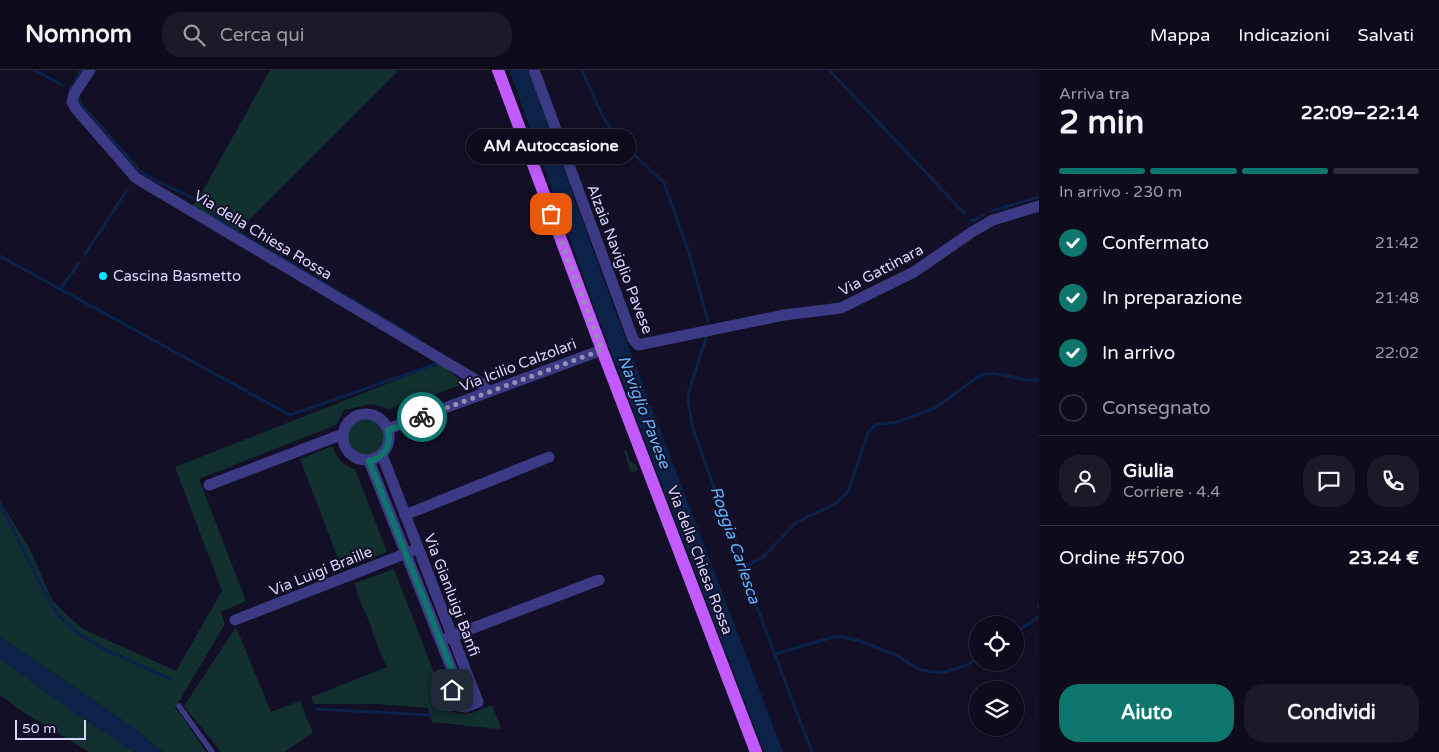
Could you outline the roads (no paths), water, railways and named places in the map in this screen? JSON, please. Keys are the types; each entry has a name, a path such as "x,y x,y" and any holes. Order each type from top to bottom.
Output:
{"main road":[{"name":"Via della Chiesa Rossa","path":"498,70 602,350 756,752"}],"street":[{"name":"Via della Chiesa Rossa","path":"90,70 74,94 72,102 76,110 136,178 481,383 488,392"},
{"name":"Alzaia Naviglio Pavese","path":"534,70 633,339 638,345"},
{"name":"Via Gattinara","path":"638,345 784,315 841,308 914,272 987,222 1039,206"},
{"name":"Via Icilio Calzolari","path":"388,430 602,350"},
{"path":"363,414 380,418 388,430 389,444 382,455 369,461 359,460 349,453 344,445 343,434 348,423 355,417 363,414"},
{"path":"209,485 343,434"},
{"name":"Via Gianluigi Banfi","path":"369,461 456,680 452,699 458,706 468,706 478,702 382,455"},
{"path":"405,515 549,457"},
{"name":"Via Luigi Braille","path":"235,620 418,549"},
{"path":"440,640 599,580"}],"lane":[{"path":"179,706 212,752"}],"water":[{"name":"Naviglio Pavese","path":"509,70 528,70 617,316 783,752 764,752 600,323"},
{"path":"0,637 130,725 163,752 134,752 82,718 0,659"}],"waterway":[{"path":"34,70 62,85"},
{"path":"70,90 81,70"},
{"name":"Roggia Carlesca","path":"582,70 604,119 622,143 664,183 689,253 708,321"},
{"path":"829,70 964,213"},
{"path":"79,97 79,102 140,171 152,179 193,198"},
{"path":"85,254 127,190"},
{"path":"991,211 1039,197"},
{"path":"202,203 212,214 232,228 418,339"},
{"path":"971,220 973,221 983,215"},
{"path":"0,256 60,289 79,263"},
{"path":"60,289 290,415 439,363"},
{"name":"Roggia Carlesca","path":"707,335 689,391 688,400 693,429 717,496 735,538 745,576 812,752"},
{"path":"739,569 762,558 797,522 835,504 848,492 868,433 875,425 897,422 935,408 979,376 986,374 1024,380 1039,380"},
{"path":"0,504 58,615 80,635 106,650 170,679"},
{"path":"1024,627 1037,618"},
{"path":"775,654 837,636 860,641 894,654 921,670 942,673 969,664"},
{"path":"316,709 430,715"}],"place":[{"name":"AM Autoccasione","path":"551,214"},
{"name":"Cascina Basmetto","path":"103,276"}]}
